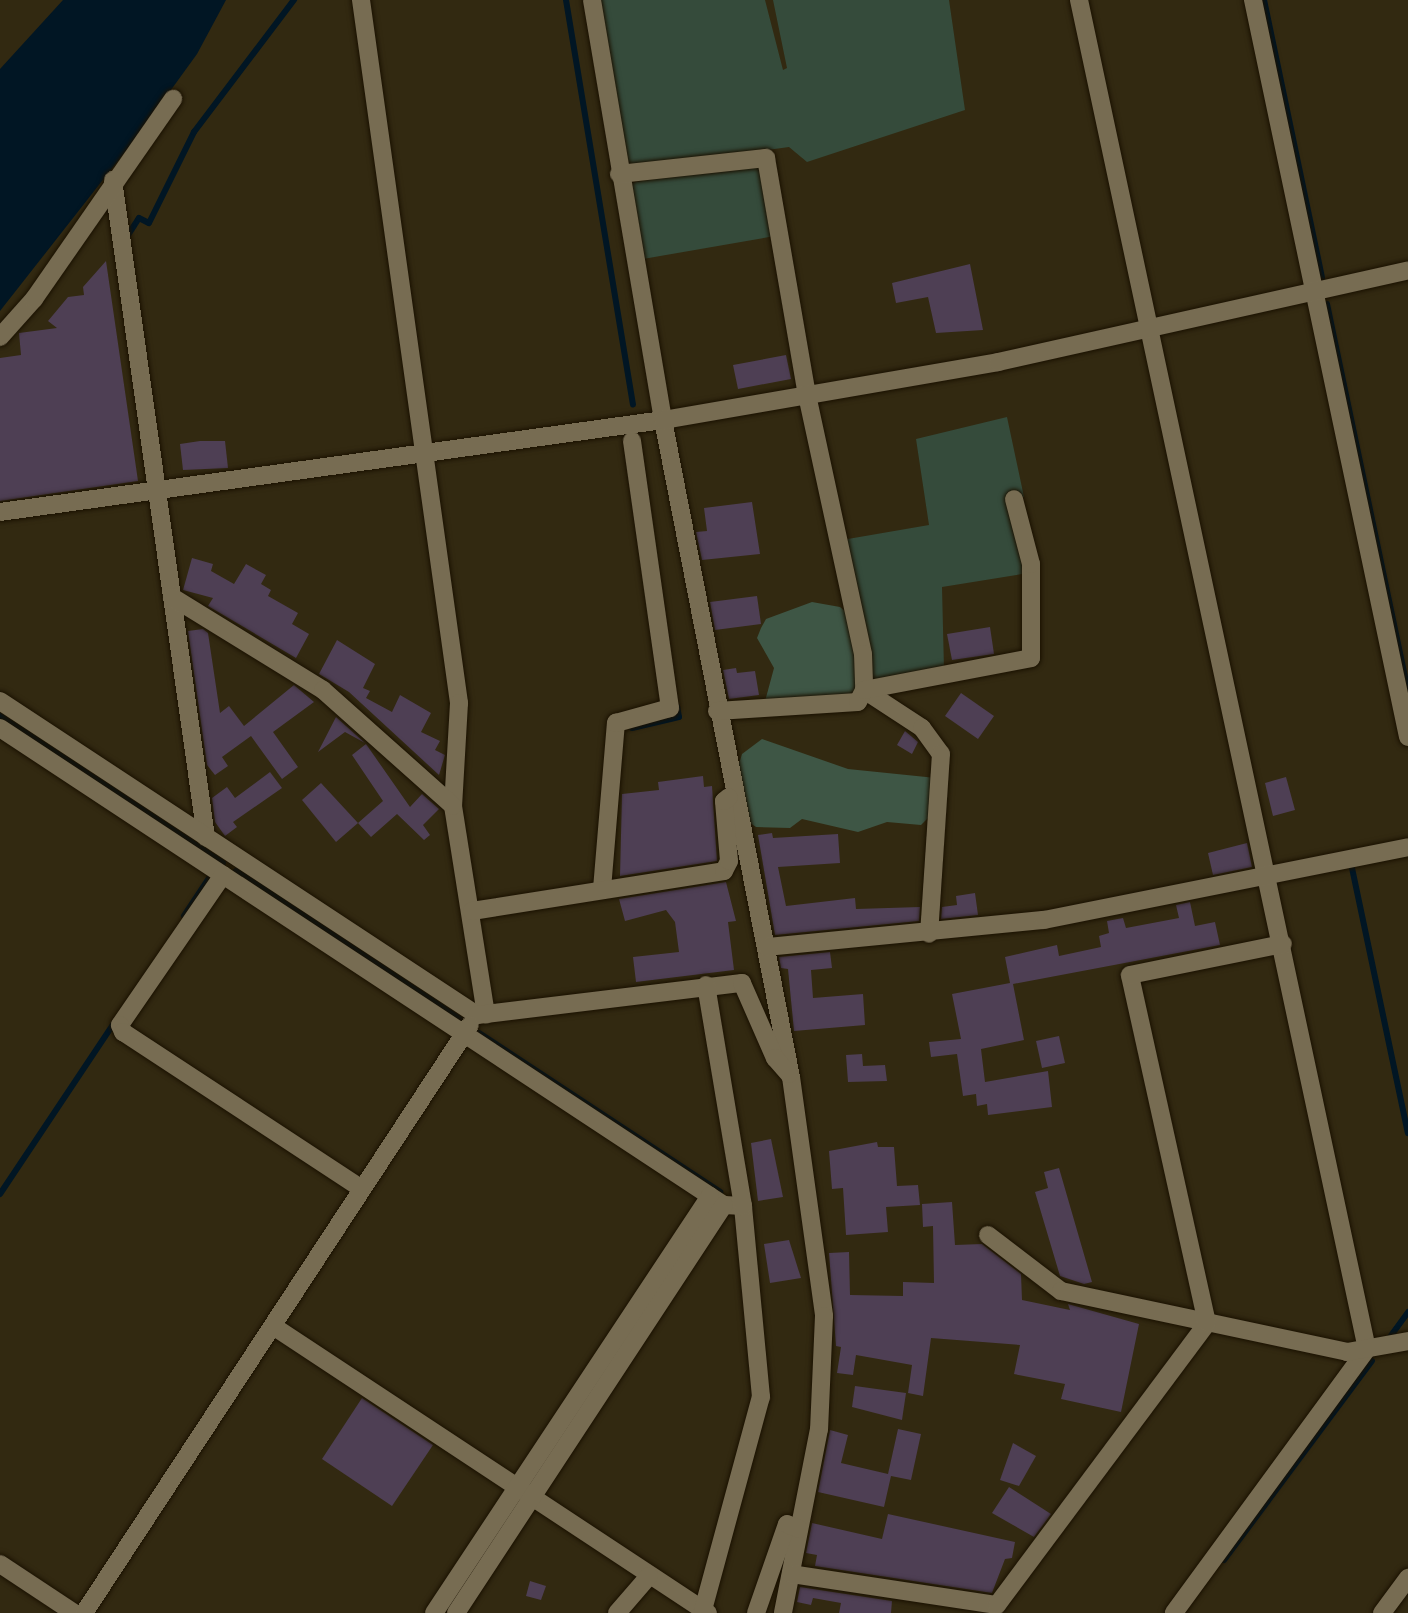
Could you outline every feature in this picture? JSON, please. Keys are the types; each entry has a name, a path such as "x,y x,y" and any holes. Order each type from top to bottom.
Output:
{"street":[{"path":"84,1613 464,1034 482,1014 472,911 453,806 459,703 361,0"},
{"path":"592,0 618,174 663,420 733,794 767,946 791,1077 824,1316 819,1429 783,1613"},
{"path":"1079,0 1283,944 1366,1349 1174,1613"},
{"path":"1253,0 1408,736"},
{"path":"0,337 34,299 112,180 173,99"},
{"path":"618,174 766,158 807,395 863,654 864,690 858,702 717,711"},
{"path":"112,180 206,837"},
{"path":"0,512 663,420 807,395 1150,327 1408,270"},
{"path":"602,889 616,723 670,708 632,441"},
{"path":"864,690 1031,658 1031,564 1014,498"},
{"path":"172,597 323,690 453,806"},
{"path":"864,690 922,728 941,754 929,934"},
{"path":"0,701 206,837 482,1014 706,985 742,984 776,1058 791,1077"},
{"path":"0,728 717,1201 743,1206"},
{"path":"472,911 724,871 729,861 724,801 733,794"},
{"path":"767,946 929,934 1044,921 1408,847"},
{"path":"223,875 120,1025 123,1032 362,1189"},
{"path":"791,1574 987,1610 997,1605 1207,1323 1130,975 1283,944"},
{"path":"273,1326 703,1611 761,1397 743,1206 706,985"},
{"path":"434,1613 525,1492 717,1201"},
{"path":"988,1235 1061,1291 1347,1352 1408,1341"},
{"path":"456,1613 525,1492"},
{"path":"756,1613 787,1524 799,1529"},
{"path":"0,1564 74,1613"},
{"path":"617,1613 649,1576"},
{"path":"1382,1613 1408,1578"}],"green space":[{"path":"600,0 765,0 783,70 787,68 773,0 949,0 965,110 807,162 789,147 633,168 624,162"},
{"path":"754,163 764,169 775,236 643,259 630,183"},
{"path":"1007,417 1024,497 1010,500 1028,573 942,587 944,669 869,684 842,540 929,525 916,439"},
{"path":"812,602 840,607 851,616 860,656 854,698 764,705 774,668 757,638 761,628 766,619"},
{"path":"762,739 848,769 936,778 929,817 921,825 887,822 858,832 802,819 790,828 756,827 750,823 738,767 742,754"}],"water":[{"path":"63,0 226,0 197,54 139,134 0,311 0,69"}],"building":[{"path":"106,261 138,481 0,501 0,358 21,355 19,333 57,328 48,321 68,297 84,295 83,287"},
{"path":"970,264 983,330 936,333 928,297 896,303 892,283"},
{"path":"786,355 791,379 738,389 733,365"},
{"path":"225,441 228,468 183,470 180,444"},
{"path":"752,502 760,554 702,560 696,532 707,531 704,508"},
{"path":"192,558 213,564 211,571 234,584 246,564 266,575 261,584 271,590 268,596 298,613 292,624 309,634 296,658 208,606 213,598 183,590"},
{"path":"757,596 761,624 715,630 710,602"},
{"path":"990,627 994,654 952,660 947,634"},
{"path":"203,629 208,633 220,713 229,706 244,726 294,685 314,702 273,732 298,767 282,779 251,736 222,757 228,766 215,775 207,765 188,631"},
{"path":"337,640 375,664 363,688 370,691 366,698 392,712 400,695 431,713 421,732 440,741 435,750 445,755 439,775 349,692 319,674"},
{"path":"736,668 737,673 755,671 759,695 729,699 723,670"},
{"path":"961,693 994,716 978,739 945,716"},
{"path":"336,717 365,743 345,732 318,752"},
{"path":"905,731 918,742 912,754 897,745"},
{"path":"366,744 410,807 422,794 439,809 423,825 430,835 424,840 397,814 371,837 358,823 383,801 352,755"},
{"path":"270,772 282,788 233,822 237,827 225,836 215,822 212,798 227,787 235,798"},
{"path":"703,776 704,787 712,786 717,861 620,876 622,794 659,790 658,782"},
{"path":"1286,777 1295,810 1273,816 1265,783"},
{"path":"321,783 358,823 336,842 302,800"},
{"path":"772,833 773,838 838,834 840,863 778,867 786,906 855,898 856,909 920,907 919,921 775,935 758,835"},
{"path":"1247,843 1252,867 1213,875 1208,853"},
{"path":"726,882 736,921 728,922 734,970 636,982 633,957 679,952 675,922 666,910 625,921 619,899"},
{"path":"975,893 978,915 941,919 942,907 957,905 956,896"},
{"path":"1190,902 1195,926 1215,922 1220,945 1013,984 1024,1040 981,1049 985,1082 1048,1071 1052,1107 988,1115 987,1104 977,1106 976,1094 963,1096 957,1054 931,1057 929,1042 961,1039 952,994 1010,983 1005,957 1057,945 1059,956 1101,947 1099,936 1109,933 1107,921 1123,918 1126,928 1179,918 1176,905"},
{"path":"830,952 832,968 811,970 813,998 863,994 865,1025 794,1031 788,969 781,968 779,957"},
{"path":"1059,1036 1065,1063 1042,1068 1036,1041"},
{"path":"862,1054 863,1066 885,1065 887,1081 848,1082 846,1055"},
{"path":"771,1139 783,1197 758,1201 751,1143"},
{"path":"877,1142 878,1147 894,1147 897,1186 918,1185 920,1205 886,1207 888,1232 846,1235 843,1188 832,1189 829,1151"},
{"path":"1059,1168 1092,1282 1084,1284 1060,1276 1035,1192 1048,1188 1044,1172"},
{"path":"952,1202 955,1245 982,1244 1021,1274 1022,1300 1070,1310 1068,1304 1139,1324 1121,1412 1061,1399 1065,1384 1014,1374 1020,1345 931,1338 923,1396 908,1393 912,1365 856,1355 853,1375 837,1373 841,1347 836,1346 829,1253 849,1252 850,1295 903,1296 903,1282 934,1283 933,1226 923,1227 922,1204"},
{"path":"789,1240 801,1278 770,1283 764,1244"},
{"path":"855,1386 906,1393 902,1420 852,1407"},
{"path":"362,1398 433,1445 392,1506 322,1459"},
{"path":"898,1429 921,1434 911,1480 891,1476 884,1507 818,1492 830,1430 848,1435 841,1463 888,1474"},
{"path":"1013,1443 1036,1456 1019,1486 1000,1480"},
{"path":"1009,1487 1051,1514 1034,1537 992,1513"},
{"path":"888,1514 1015,1542 1012,1558 1005,1559 992,1593 815,1566 817,1555 806,1553 812,1523 882,1539"},
{"path":"530,1581 546,1586 541,1600 526,1596"},
{"path":"800,1587 892,1601 891,1613 839,1613 841,1603 813,1598 811,1605 797,1602"}],"waterway":[{"path":"128,235 139,218 149,223 194,132 294,0"},
{"path":"566,0 633,404"},
{"path":"1264,0 1322,278"},
{"path":"1327,304 1408,692"},
{"path":"632,728 679,717 677,706"},
{"path":"0,716 223,863"},
{"path":"1352,868 1408,1133"},
{"path":"236,871 464,1022"},
{"path":"184,916 211,875"},
{"path":"0,1194 116,1020"},
{"path":"479,1033 720,1192"},
{"path":"1390,1337 1408,1312"},
{"path":"1224,1560 1372,1361"}]}
